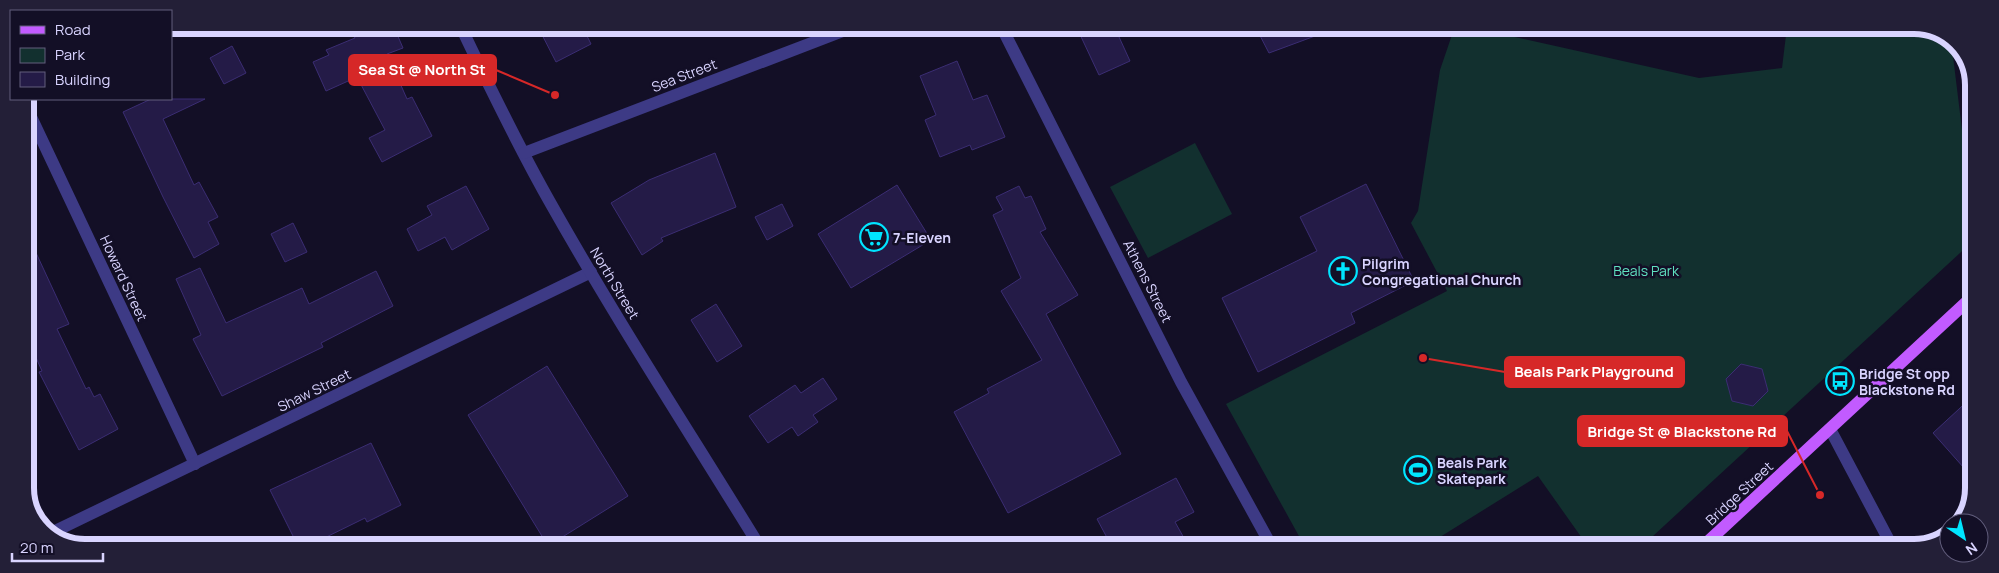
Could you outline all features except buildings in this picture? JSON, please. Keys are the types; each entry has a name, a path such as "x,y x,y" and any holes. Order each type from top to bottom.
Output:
{"main road":[{"name":"Bridge Street","path":"1711,539 1965,303"}],"street":[{"name":"North Street","path":"464,34 524,153 591,272 755,539"},
{"name":"Sea Street","path":"524,153 835,34"},
{"name":"Athens Street","path":"1005,34 1181,382 1268,539"},
{"name":"Howard Street","path":"34,123 195,464"},
{"name":"Shaw Street","path":"56,531 591,272"},
{"path":"1830,429 1888,539"}],"green space":[{"name":"Beals Park","path":"1452,34 1501,34 1699,78 1782,68 1786,34 1928,35 1943,42 1952,51 1965,154 1965,248 1650,539 1583,539 1538,476 1437,539 1301,539 1226,404 1447,291 1411,223 1418,211 1440,70"},
{"path":"1195,143 1232,214 1148,258 1110,187"}],"place":[{"name":"Sea St @ North St","path":"555,95"},
{"name":"7-Eleven","path":"874,237"},
{"name":"Pilgrim Congregational Church","path":"1343,271"},
{"name":"Beals Park Playground","path":"1423,358"},
{"name":"Bridge St opp Blackstone Rd","path":"1840,381"},
{"name":"Beals Park Skatepark","path":"1418,470"},
{"name":"Bridge St @ Blackstone Rd","path":"1820,495"}]}
